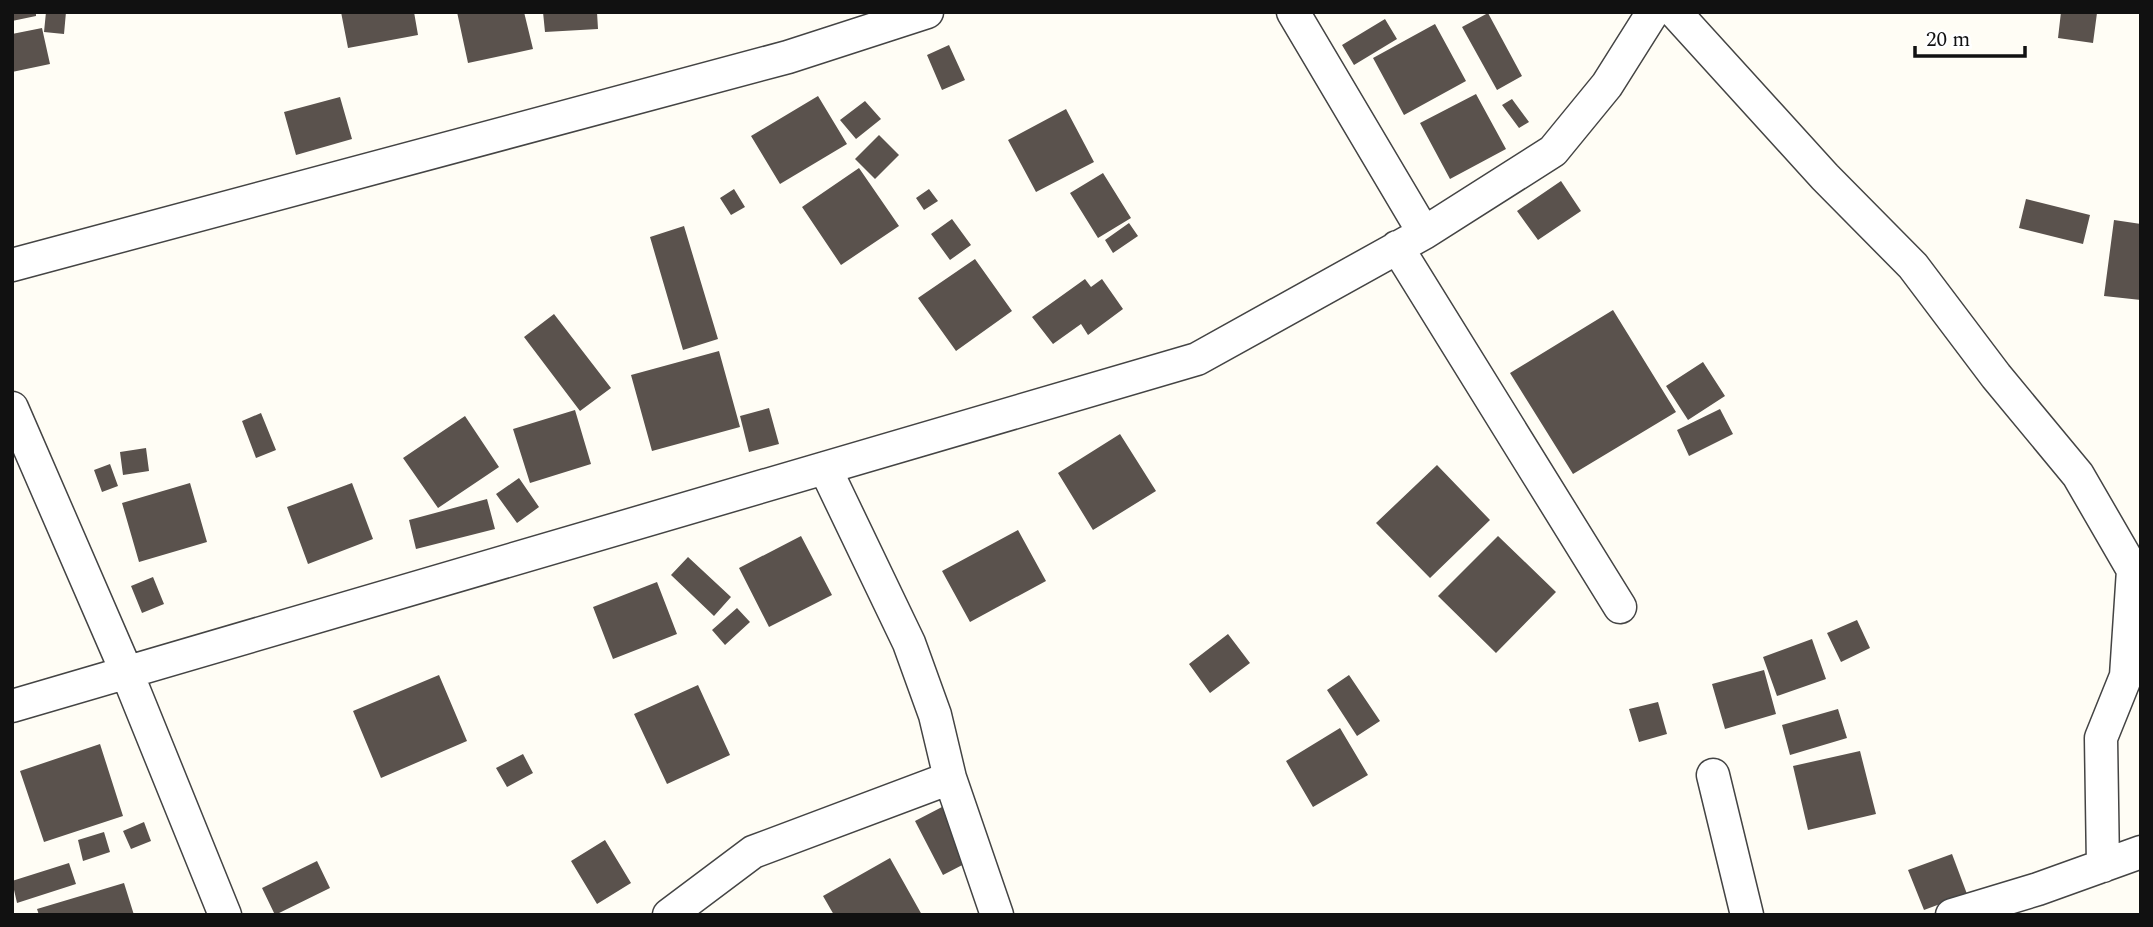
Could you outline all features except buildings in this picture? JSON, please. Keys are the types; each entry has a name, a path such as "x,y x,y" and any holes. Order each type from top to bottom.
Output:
{"street":[{"path":"12,265 788,57 927,12"},
{"path":"1293,12 1410,240 1620,607"},
{"path":"12,706 1197,359 1410,240 1553,151 1607,85 1653,12"},
{"path":"1675,12 1825,177 1913,266 1996,376 2078,475 2133,570 2126,676 2101,738 2103,866"},
{"path":"12,408 127,673 225,915"},
{"path":"825,468 909,643 936,715 950,778 998,915"},
{"path":"1713,775 1747,915"},
{"path":"668,915 753,852 950,778"},
{"path":"1952,915 2141,852"}]}
